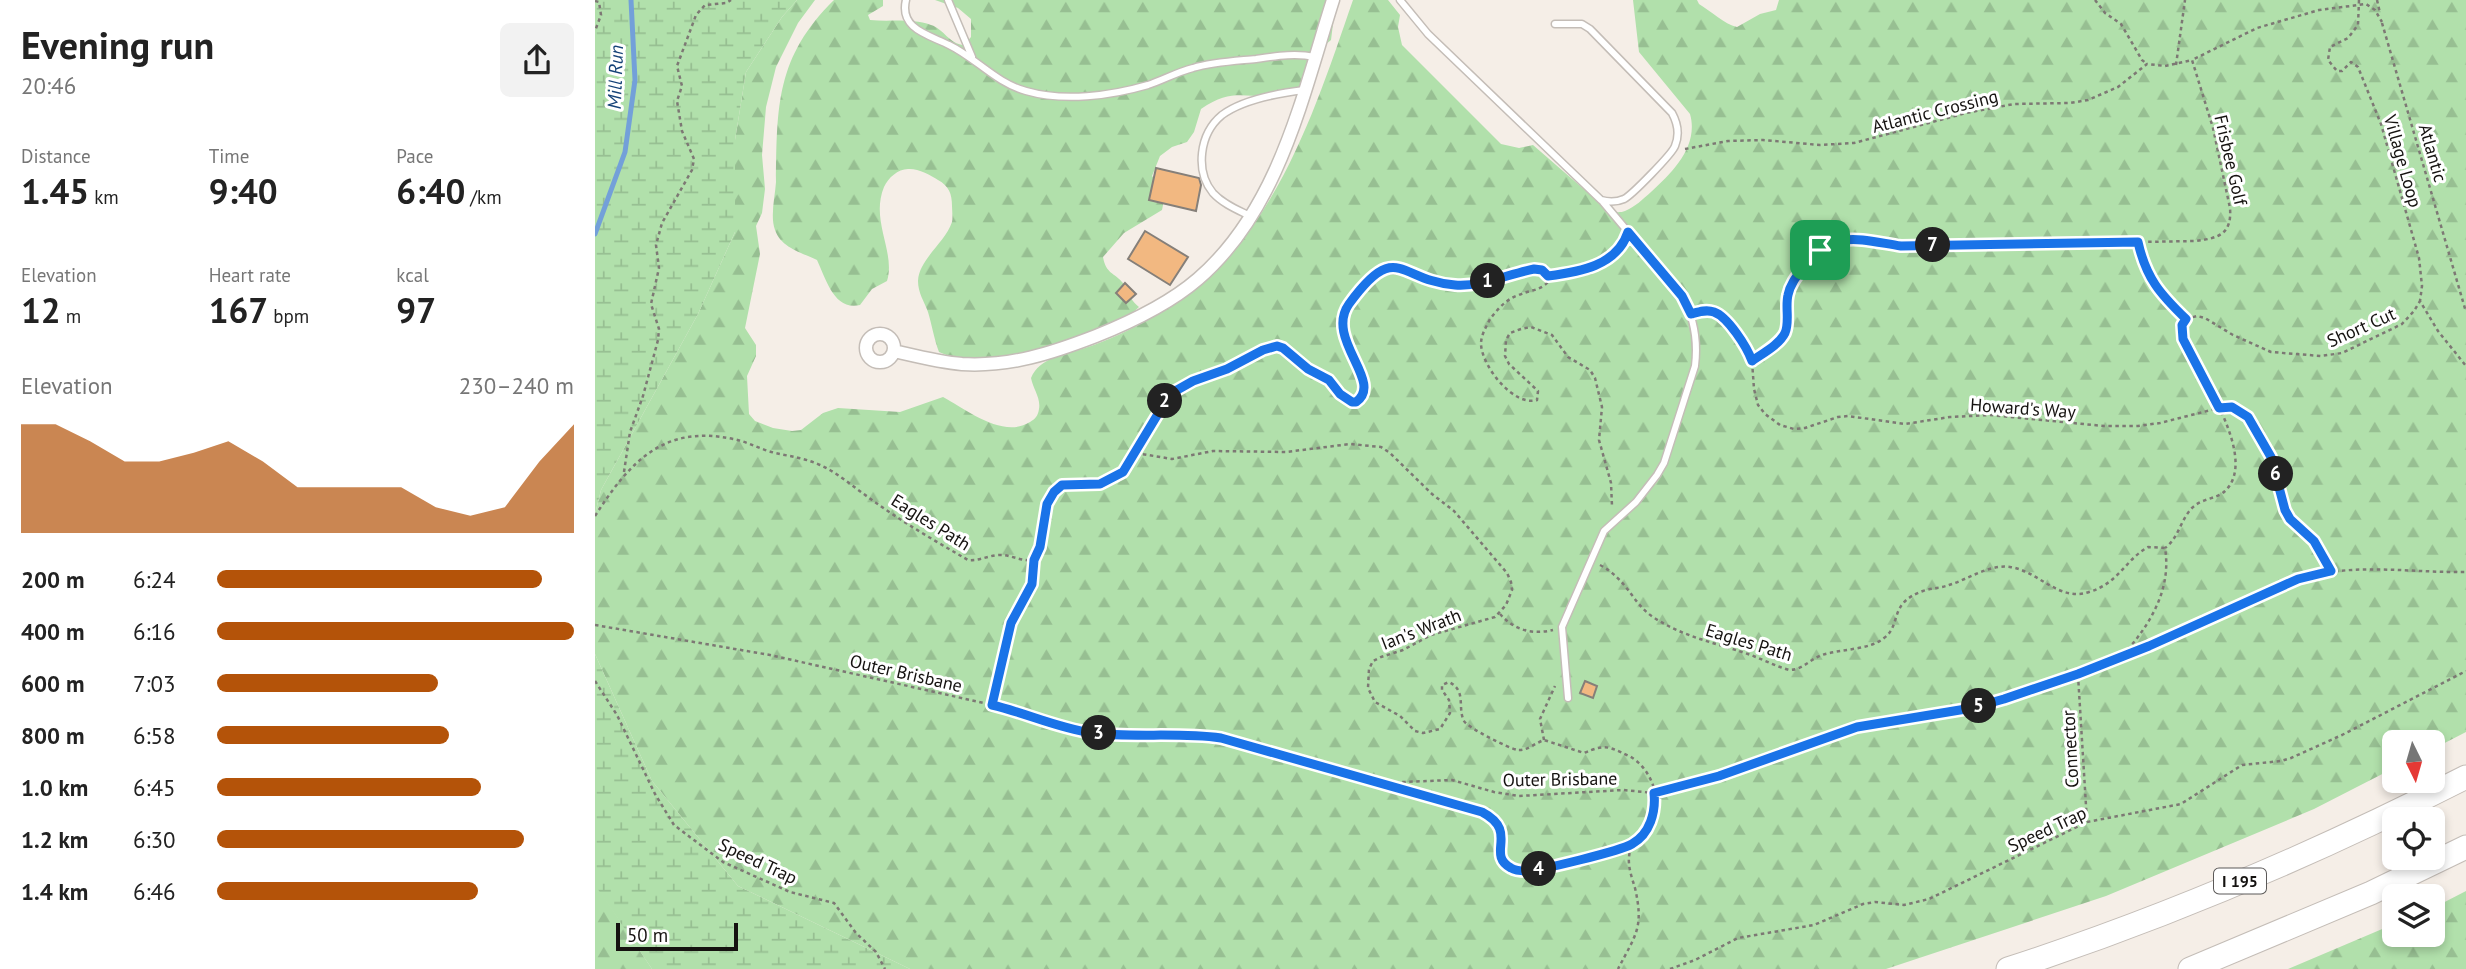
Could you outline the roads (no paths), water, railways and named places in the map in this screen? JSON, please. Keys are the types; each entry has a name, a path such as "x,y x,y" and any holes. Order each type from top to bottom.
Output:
{"highway":[{"name":"I 195","path":"2008,969 2215,892 2365,826 2466,777"},
{"path":"2190,969 2371,893 2466,847"}],"street":[{"path":"894,351 944,362 978,364 1018,361 1051,353 1107,331 1145,314 1182,292 1223,254 1250,216 1277,167 1333,0"}],"lane":[{"path":"906,0 907,19 918,31 973,58"},
{"path":"949,0 973,58 983,69 1014,88 1061,97 1133,89 1200,66 1296,54 1315,57"},
{"path":"1400,0 1428,34 1601,200 1682,296 1691,314 1696,338 1695,366 1668,453 1649,487 1608,526 1562,627 1568,698"},
{"path":"1555,24 1582,24 1590,29 1672,113 1678,129 1672,152 1625,198 1601,200"},
{"path":"1250,216 1222,202 1208,186 1201,162 1205,139 1227,112 1276,94 1304,90"}],"waterway":[{"name":"Mill Run","path":"595,234 625,152 635,80 631,0"}]}
